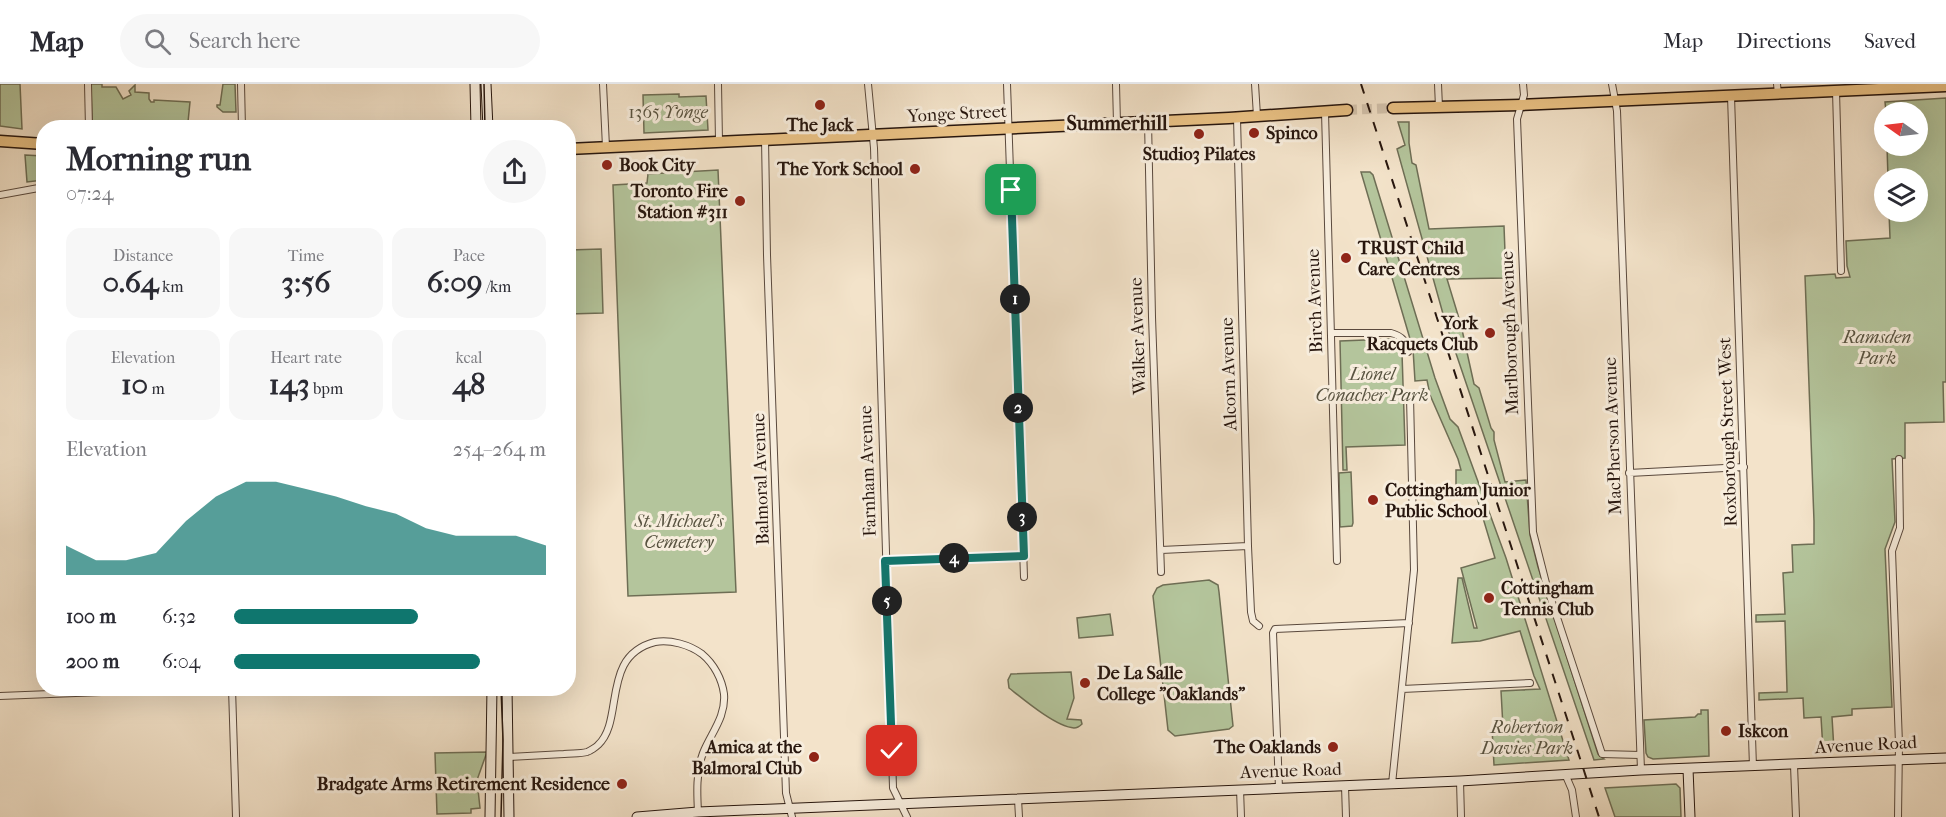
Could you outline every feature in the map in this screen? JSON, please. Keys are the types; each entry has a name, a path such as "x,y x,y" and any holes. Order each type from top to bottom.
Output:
{"main road":[{"path":"475,84 476,120"},
{"path":"486,84 488,120"},
{"path":"1393,108 1731,96 1777,89 1836,92 1889,87 1946,86"},
{"name":"Yonge Street","path":"576,148 1237,118 1347,110"},
{"path":"0,141 36,143"},
{"path":"490,817 492,696"},
{"path":"507,696 509,817"},
{"name":"Avenue Road","path":"637,817 698,812 791,813 901,804 1946,758"},
{"path":"1688,769 1690,817"}],"street":[{"path":"88,84 89,120"},
{"path":"241,84 243,120"},
{"path":"603,84 606,147"},
{"path":"718,84 719,141"},
{"name":"Farnham Avenue","path":"868,84 872,134 893,788 907,817"},
{"path":"1007,84 1024,577"},
{"path":"1116,84 1117,123"},
{"path":"1256,84 1257,116"},
{"path":"1438,84 1439,107"},
{"name":"Marlborough Avenue","path":"1523,84 1524,95 1517,119 1533,532 1539,560 1602,754 1640,755"},
{"name":"MacPherson Avenue","path":"1612,84 1615,101 1641,770"},
{"path":"1836,92 1841,271"},
{"name":"Roxborough Street West","path":"1731,96 1754,767"},
{"name":"Birch Avenue","path":"1324,112 1337,561"},
{"name":"Alcorn Avenue","path":"1237,118 1248,546 1251,612 1253,621 1259,626"},
{"name":"Walker Avenue","path":"1148,121 1152,328 1161,572"},
{"name":"Balmoral Avenue","path":"765,139 786,793 791,813"},
{"path":"0,195 36,188"},
{"path":"1331,333 1397,334 1405,341 1408,352"},
{"path":"1392,784 1409,623 1414,546 1410,397"},
{"path":"1898,817 1892,551 1900,528 1899,459"},
{"path":"1629,473 1744,467"},
{"path":"1161,550 1248,546"},
{"path":"885,561 1024,556"},
{"path":"1279,788 1273,633 1275,629 1409,623"},
{"path":"509,757 587,752 605,736 618,677 626,662 638,650 663,640 694,648 707,658 718,673 724,694 719,724 703,753 698,776 698,812"},
{"path":"1402,689 1530,683"},
{"path":"0,696 36,694"},
{"path":"232,696 236,817"},
{"path":"1794,765 1796,817"},
{"path":"1566,776 1572,789 1576,817"},
{"path":"1460,781 1461,817"},
{"path":"1345,786 1346,817"},
{"path":"1240,789 1241,817"},
{"path":"1018,799 1019,817"}],"green space":[{"path":"0,84 20,84 22,129 0,126"},
{"path":"91,84 116,87 123,99 131,95 129,91 135,85 135,92 149,93 151,102 154,100 190,102 188,120 92,120"},
{"path":"223,84 235,84 236,112 223,112 217,107 220,105"},
{"name":"1365 Yonge","path":"679,94 679,97 706,96 708,130 644,133 643,95"},
{"name":"Ramsden Park","path":"1946,98 1944,422 1905,423 1905,458 1892,459 1895,522 1885,549 1892,707 1852,709 1852,715 1832,717 1834,750 1823,750 1821,717 1804,718 1803,698 1759,700 1759,693 1787,692 1785,621 1756,622 1756,615 1785,614 1783,573 1793,572 1792,545 1814,544 1805,276 1835,274 1836,278 1850,277 1846,241 1890,238 1889,222 1928,222 1928,168 1888,168 1887,156 1928,156 1928,102 1885,102"},
{"path":"1398,122 1409,122 1412,163 1416,165 1429,229 1504,226 1506,278 1447,279 1461,325 1474,384 1479,388 1494,432 1505,482 1526,480 1530,535 1538,567 1598,754 1604,759 1594,760 1445,321 1397,149 1405,145"},
{"path":"25,155 36,156 36,181 27,182"},
{"name":"St. Michael's Cemetery","path":"718,170 736,592 628,596 613,185 647,183 648,174"},
{"name":"Robertson Davies Park","path":"1361,172 1370,172 1373,175 1435,378 1450,419 1458,427 1506,558 1569,760 1494,765 1492,728 1503,727 1501,691 1540,689 1520,631 1480,641 1452,643 1458,578 1462,578 1474,628 1477,628 1461,568 1495,558 1474,488 1456,489 1456,470 1461,470 1430,395 1427,380 1415,381 1413,349"},
{"path":"601,249 603,313 576,314 576,250"},
{"name":"Lionel Conacher Park","path":"1391,339 1399,344 1402,353 1405,445 1346,447 1347,470 1343,470 1340,341"},
{"path":"1351,472 1353,523 1352,526 1340,527 1339,473"},
{"path":"1209,580 1218,585 1233,726 1229,729 1175,736 1168,730 1153,596 1157,588 1163,585"},
{"path":"1110,614 1113,635 1079,638 1077,618"},
{"path":"1071,672 1074,698 1067,719 1081,720 1082,724 1076,728 1049,718 1009,688 1008,680 1011,674"},
{"path":"1701,710 1708,710 1709,756 1653,759 1648,757 1644,720 1695,717 1701,714"},
{"path":"487,752 477,780 480,808 471,809 471,813 437,814 435,753"},
{"path":"1676,784 1680,788 1681,817 1615,817 1605,788"}],"tunnel":[{"path":"1347,110 1393,108"}],"tram line":[{"path":"484,84 485,120"},
{"path":"501,696 503,740 501,817"}],"railway":[{"path":"1361,84 1599,817"}],"place":[{"name":"The Jack","path":"820,105"},
{"name":"Spinco","path":"1254,133"},
{"name":"Studio3 Pilates","path":"1199,134"},
{"name":"Book City","path":"607,165"},
{"name":"The York School","path":"915,169"},
{"name":"Toronto Fire Station #311","path":"740,201"},
{"name":"TRUST Child Care Centres","path":"1346,258"},
{"name":"York Racquets Club","path":"1490,333"},
{"name":"Cottingham Junior Public School","path":"1373,500"},
{"name":"Cottingham Tennis Club","path":"1489,598"},
{"name":"De La Salle College \"Oaklands\"","path":"1085,683"},
{"name":"Iskcon","path":"1726,731"},
{"name":"The Oaklands","path":"1333,747"},
{"name":"Amica at the Balmoral Club","path":"814,757"},
{"name":"Bradgate Arms Retirement Residence","path":"622,784"}],"district":[{"name":"Summerhill","path":"1117,123"}],"route":[{"path":"892,751 885,561 1024,556 1011,190"}]}
